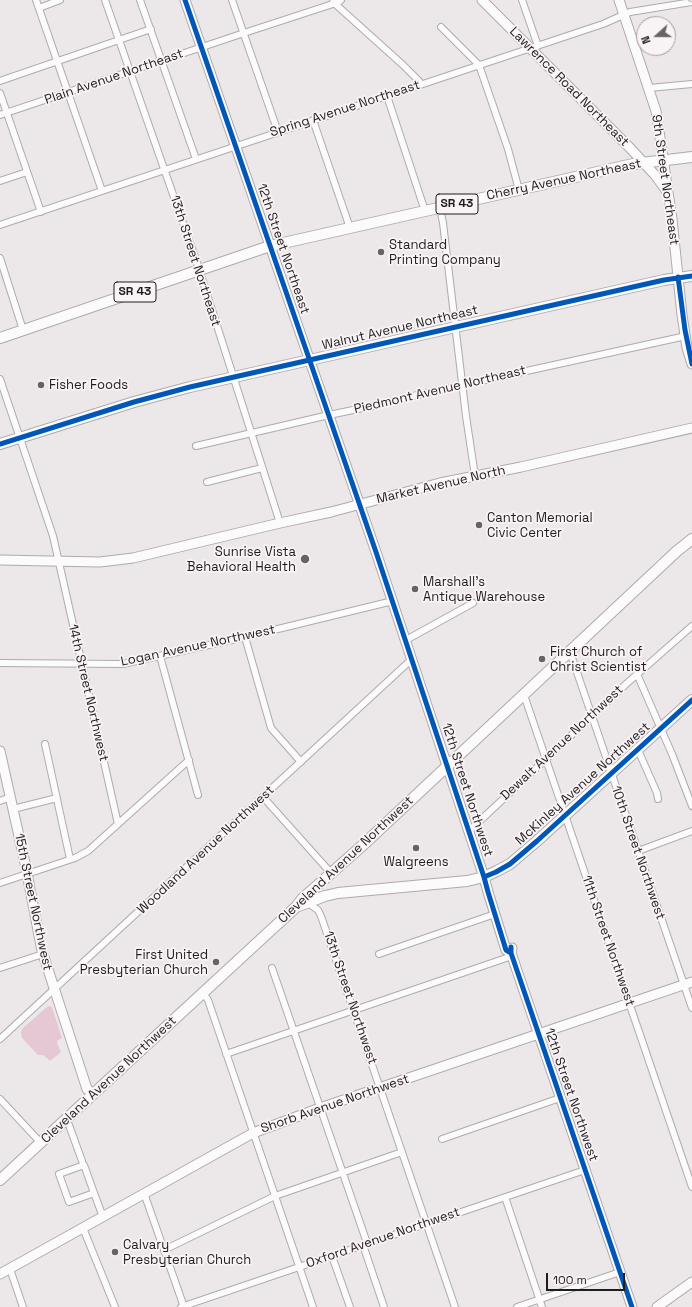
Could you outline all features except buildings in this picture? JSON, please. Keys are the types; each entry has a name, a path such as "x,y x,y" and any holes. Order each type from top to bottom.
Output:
{"main road":[{"name":"Cherry Avenue Northeast","path":"0,338 270,246 644,163 692,157"},
{"name":"Walnut Avenue Northeast","path":"0,444 149,398 233,377 678,277 692,276"},
{"name":"Cleveland Avenue Northwest","path":"0,1180 296,907 302,899 363,845 677,551 692,539"},
{"name":"McKinley Avenue Northwest","path":"296,907 325,896 349,891 467,881 503,868 519,857 692,700"}],"street":[{"path":"36,0 102,191"},
{"path":"39,8 60,0"},
{"name":"13th Street Northeast","path":"105,0 199,270 280,523"},
{"path":"140,0 196,160"},
{"name":"12th Street Northeast","path":"185,0 360,505"},
{"path":"232,0 278,132"},
{"name":"Plain Avenue Northeast","path":"0,115 341,0"},
{"name":"Lawrence Road Northeast","path":"482,0 534,47 644,163 661,183 668,195"},
{"path":"522,0 534,47"},
{"name":"9th Street Northeast","path":"619,0 656,111 686,336 692,364"},
{"path":"333,2 403,65 421,84"},
{"name":"Spring Avenue Northeast","path":"0,225 608,22 634,10 673,3 692,2"},
{"path":"441,27 479,65 504,139 519,190"},
{"path":"0,81 150,29"},
{"path":"649,88 692,84"},
{"path":"0,93 40,212"},
{"path":"387,96 425,211"},
{"path":"314,120 350,228"},
{"path":"0,181 27,172"},
{"path":"440,208 462,385 476,476"},
{"path":"0,258 23,330"},
{"name":"Piedmont Avenue Northeast","path":"196,446 417,395 686,336"},
{"name":"14th Street Northwest","path":"0,379 1,387 20,437 59,561 118,824"},
{"name":"Market Avenue North","path":"0,560 107,562 128,559 324,514 435,484 522,467 692,428"},
{"path":"207,482 262,468"},
{"name":"12th Street Northwest","path":"360,505 448,766 484,876 506,950 511,955 539,1034 632,1307"},
{"name":"Logan Avenue Northwest","path":"0,663 123,664 245,637 393,601"},
{"path":"406,640 472,603"},
{"name":"Dewalt Avenue Northwest","path":"468,830 637,674 692,626"},
{"path":"245,637 271,728 301,762"},
{"name":"10th Street Northwest","path":"570,652 638,851 688,983 692,1008"},
{"path":"160,656 198,795"},
{"name":"Woodland Avenue Northwest","path":"0,1039 412,659"},
{"path":"637,674 692,806"},
{"name":"11th Street Northwest","path":"524,695 692,1187"},
{"path":"46,744 70,859"},
{"path":"638,750 657,793 658,799"},
{"name":"15th Street Northwest","path":"0,751 27,874 42,954 88,1089 93,1094"},
{"path":"0,883 70,859 88,851 189,760"},
{"path":"0,801 10,797"},
{"path":"13,808 57,798"},
{"path":"263,798 331,873"},
{"path":"638,851 692,831"},
{"name":"12th Street Northwest","path":"484,876 493,890 512,948 511,955"},
{"name":"13th Street Northwest","path":"325,896 321,908 322,916 454,1307"},
{"name":"13th Street Northwest","path":"308,903 318,910 322,916"},
{"path":"379,954 495,914"},
{"path":"0,968 42,954"},
{"path":"226,1054 511,955"},
{"path":"272,968 343,1173 384,1307"},
{"name":"Shorb Avenue Northwest","path":"0,1274 253,1133 320,1108 688,983"},
{"path":"203,993 208,1000 313,1307"},
{"path":"442,1139 560,1098"},
{"path":"0,1099 40,1143"},
{"path":"65,1120 69,1125 103,1217"},
{"path":"164,1250 275,1196 402,1152"},
{"path":"83,1163 59,1174 69,1202 94,1193"},
{"name":"Oxford Avenue Northwest","path":"183,1307 585,1170"},
{"path":"144,1193 183,1307"},
{"path":"505,1197 542,1307"},
{"path":"84,1228 115,1307"},
{"path":"332,1256 350,1307"},
{"path":"10,1269 23,1307"},
{"path":"517,1307 620,1272"},
{"path":"657,1307 692,1282"}],"shaded area":[{"path":"48,1006 52,1007 62,1038 57,1041 61,1052 50,1061 43,1055 38,1055 22,1038 21,1033 22,1029"}],"railway":[{"path":"688,0 692,2"}],"cycle path":[{"path":"185,0 376,552 484,877 506,950 511,953"},
{"path":"0,444 134,402 190,387 664,280 692,276"},
{"path":"678,277 685,330 692,364"},
{"path":"484,877 510,864 692,700"},
{"path":"511,947 511,953 632,1307"}],"place":[{"name":"Standard Printing Company","path":"381,252"},
{"name":"Fisher Foods","path":"41,385"},
{"name":"Canton Memorial Civic Center","path":"479,525"},
{"name":"Sunrise Vista Behavioral Health","path":"305,559"},
{"name":"Marshall's Antique Warehouse","path":"415,589"},
{"name":"First Church of Christ Scientist","path":"542,659"},
{"name":"Walgreens","path":"416,848"},
{"name":"First United Presbyterian Church","path":"216,962"},
{"name":"Calvary Presbyterian Church","path":"115,1252"}]}
